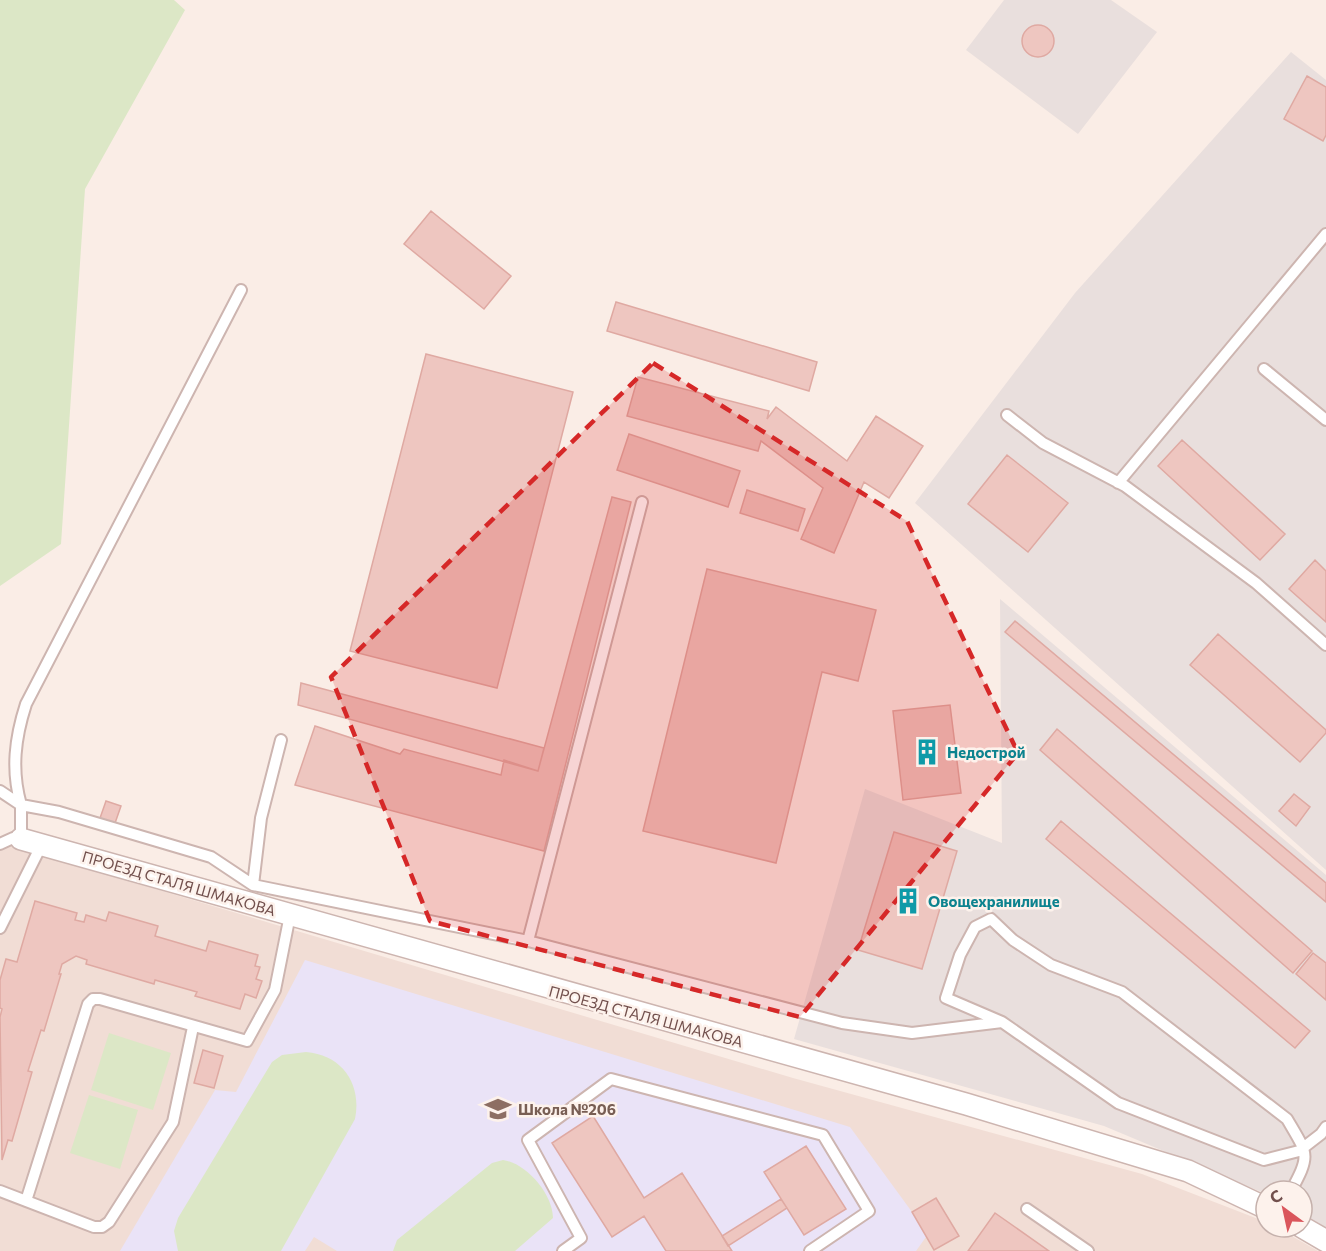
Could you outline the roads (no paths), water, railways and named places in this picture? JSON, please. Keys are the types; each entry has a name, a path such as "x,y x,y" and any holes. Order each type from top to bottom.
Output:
{"street":[{"name":"ПРОЕЗД СТАЛЯ ШМАКОВА","path":"21,839 42,843 290,915 966,1104 1188,1171 1254,1202"}],"lane":[{"path":"1118,483 1326,234"},
{"path":"0,844 13,838 21,839 21,805 14,781 14,759 18,728 26,704 242,290"},
{"path":"1264,369 1326,420"},
{"path":"1007,415 1043,443 1118,483 1256,583 1326,645"},
{"path":"528,940 642,502"},
{"path":"253,885 261,818 281,740"},
{"path":"0,791 21,805 59,812 211,857 253,885 528,940 843,1023 912,1033 1002,1022"},
{"path":"0,928 42,843"},
{"path":"26,1201 88,1005 93,999 100,999 241,1041 252,1037 275,990 290,915"},
{"path":"1297,1179 1305,1164 1303,1148 1287,1119 1122,992 1051,965 1013,940 991,919 975,927 960,955 946,998 1002,1022 1118,1103 1264,1160 1303,1148 1326,1127"},
{"path":"0,1191 94,1227 102,1227 109,1222 173,1122 193,1027"},
{"path":"564,1251 581,1238 528,1140 611,1079 823,1135 869,1211 810,1251"},
{"path":"1027,1209 1088,1251"}],"place":[{"name":"Недострой","path":"927,752"},
{"name":"Овощехранилище","path":"908,901"},
{"name":"Школа №206","path":"498,1109"}]}
